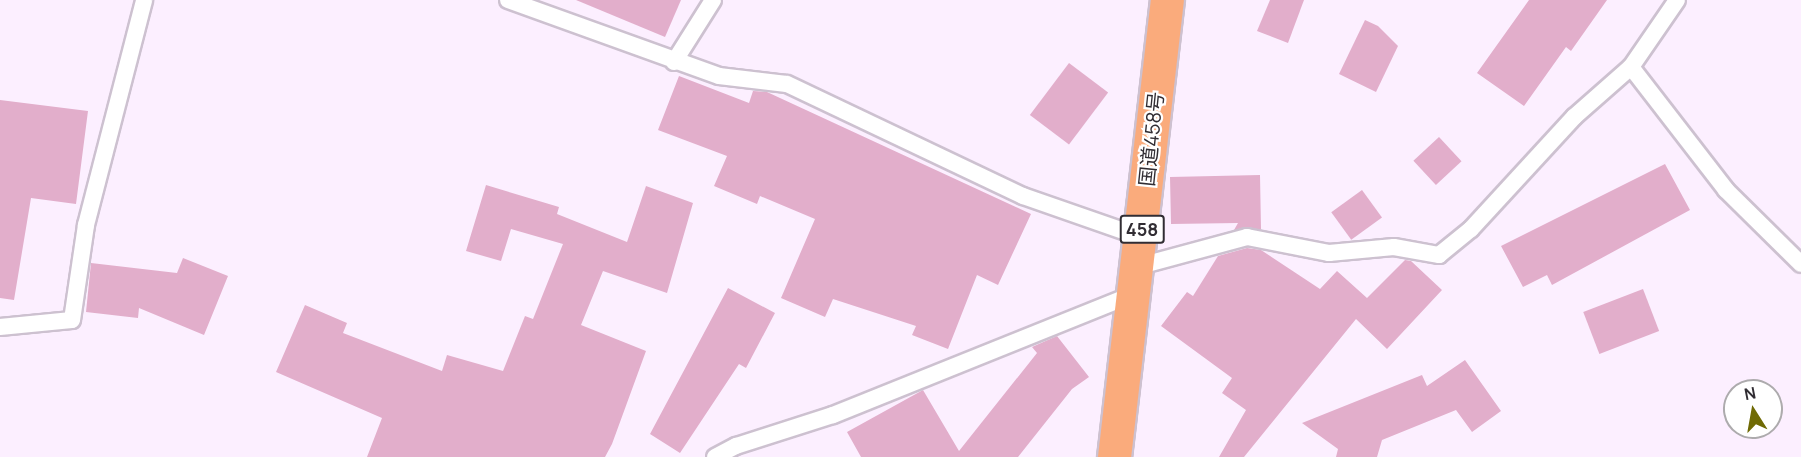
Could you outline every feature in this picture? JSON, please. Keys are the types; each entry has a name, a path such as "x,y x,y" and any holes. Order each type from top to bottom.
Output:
{"highway":[{"name":"国道458号","path":"1114,457 1167,0"}],"lane":[{"path":"0,327 72,320 88,214 144,0"},
{"path":"508,0 674,62 719,76 787,84 1023,196 1136,266"},
{"path":"674,62 712,0"},
{"path":"715,457 736,446 833,415 1136,266 1247,237 1329,253 1394,247 1439,255 1471,229 1574,117 1631,67 1677,0"},
{"path":"1631,67 1726,190 1801,264"}],"building":[{"path":"576,0 681,0 665,37"},
{"path":"1270,0 1304,0 1288,43 1257,31"},
{"path":"1529,0 1607,0 1571,51 1566,47 1524,106 1477,73"},
{"path":"1365,20 1378,26 1398,46 1376,92 1339,74"},
{"path":"1069,63 1108,92 1069,144 1030,115"},
{"path":"679,76 749,103 753,91 767,92 1031,214 998,285 977,275 948,349 912,335 916,326 833,299 825,317 781,298 815,219 760,196 757,204 714,186 727,156 658,130"},
{"path":"0,100 88,111 76,204 31,198 14,300 0,298"},
{"path":"1439,137 1462,161 1436,185 1413,161"},
{"path":"1665,164 1690,210 1552,285 1547,275 1523,287 1501,246"},
{"path":"1260,175 1261,229 1234,230 1238,223 1171,224 1170,177"},
{"path":"486,185 559,207 557,214 627,242 646,186 693,203 667,293 603,271 581,325 646,351 612,444 605,457 367,457 382,418 276,372 305,305 347,323 343,333 442,371 447,355 503,371 525,316 533,319 563,244 511,229 501,261 466,251"},
{"path":"1362,190 1382,218 1351,240 1331,212"},
{"path":"1247,248 1261,250 1320,289 1337,271 1367,298 1405,260 1411,261 1442,290 1387,349 1356,319 1244,457 1219,457 1246,410 1222,393 1232,378 1161,326 1187,292 1193,296 1218,256"},
{"path":"183,258 228,276 204,335 139,308 138,318 86,312 91,263 177,273"},
{"path":"728,288 775,313 746,368 739,364 680,453 650,434"},
{"path":"1643,289 1659,331 1599,354 1583,312"},
{"path":"1057,336 1089,377 1072,389 1018,457 861,457 847,432 923,390 959,451 1037,353 1032,347"},
{"path":"1465,360 1501,411 1472,432 1456,410 1382,440 1377,457 1336,457 1338,449 1302,423 1422,375 1427,386"}]}
